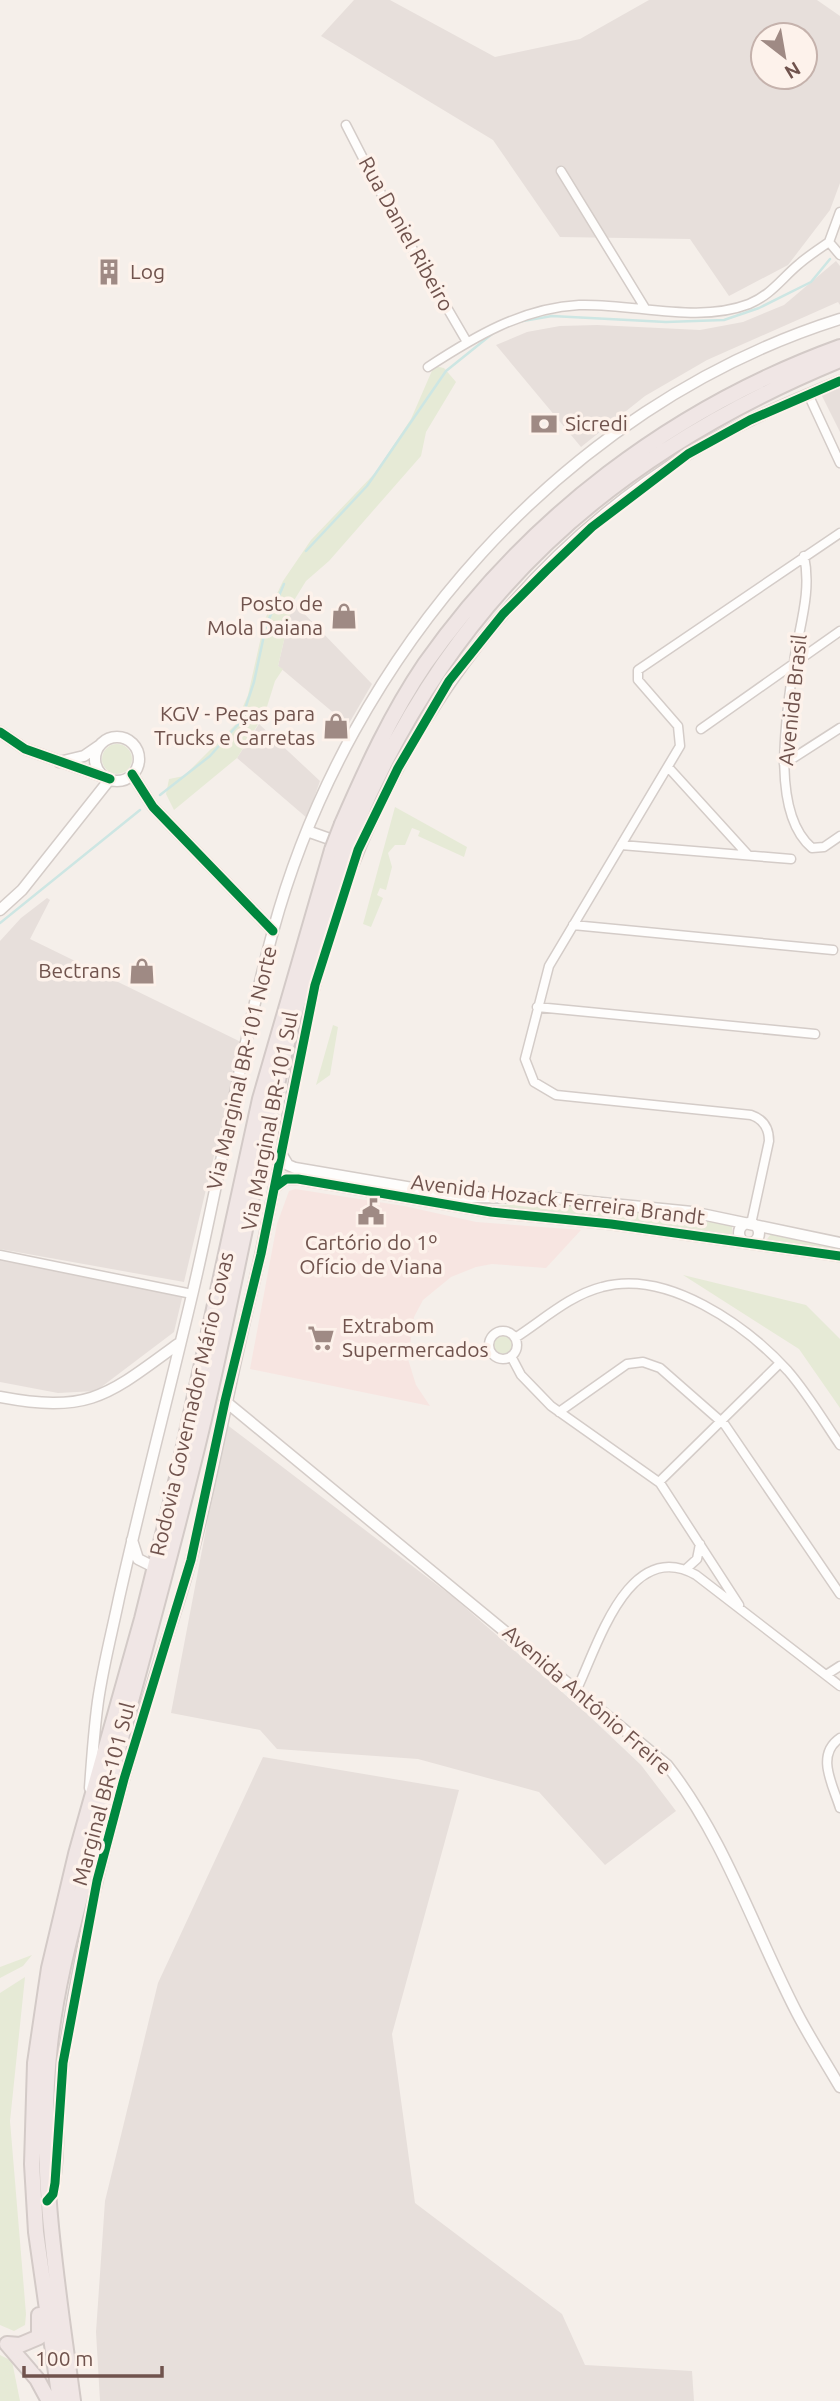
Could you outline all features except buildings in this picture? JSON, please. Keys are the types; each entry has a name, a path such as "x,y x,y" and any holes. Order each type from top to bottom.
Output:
{"highway":[{"name":"Rodovia Governador Mário Covas","path":"73,2401 44,2162 46,2105 58,1989 118,1746 168,1569 307,966 345,850 348,826 367,765 426,664 479,595 536,533 622,463 675,427 768,376 840,347"},
{"name":"Rodovia Governador Mário Covas","path":"348,826 437,670 489,602 535,554 631,472 681,439 741,404 840,360"},
{"name":"Rodovia Governador Mário Covas","path":"60,2401 36,2232 32,2164 35,2063 49,1968 88,1809 159,1550 201,1376 260,1099 299,954 345,850"},
{"path":"4,2343 32,2341 39,2337 41,2330 31,2241 32,2164"},
{"path":"4,2343 37,2379 48,2401"}],"street":[{"name":"Rua Daniel Ribeiro","path":"346,125 387,205 467,341"},
{"path":"561,171 645,308"},
{"path":"428,367 467,341 518,317 559,307 702,311 747,304 769,293 798,264 829,242 840,212"},
{"path":"829,242 840,255"},
{"name":"Via Marginal BR-101 Norte","path":"88,1809 97,1703 132,1539 192,1294 273,931 307,831 357,728 411,639 458,577 510,520 562,475 661,404 719,369 777,342 840,319"},
{"path":"840,381 808,394 840,463"},
{"name":"Via Marginal BR-101 Sul","path":"225,1401 275,1187 314,985 345,850 398,768 449,681 503,614 592,527 688,454 750,420 808,394"},
{"path":"749,1244 759,1236 759,1230 751,1224 769,1141 762,1121 751,1115 549,1093 534,1082 526,1065 525,1052 549,966 680,746 680,731 638,680 640,668 840,533"},
{"name":"Avenida Brasil","path":"804,556 808,582 794,662 784,764 793,820 806,843 817,849 840,836"},
{"path":"701,729 840,631"},
{"path":"784,764 840,728"},
{"path":"0,732 13,743 55,762 110,779 121,780 132,774 139,758 131,743 115,737 78,759 55,762"},
{"path":"100,745 95,756 97,768 110,779"},
{"path":"668,767 748,855"},
{"path":"132,774 153,807 273,931"},
{"path":"0,911 22,890 110,779"},
{"path":"307,831 345,850"},
{"path":"621,845 791,859"},
{"path":"573,925 833,950"},
{"path":"537,1007 816,1034"},
{"name":"Avenida Hozack Ferreira Brandt","path":"282,1154 288,1165 295,1168 432,1192 465,1197 534,1197 704,1213 840,1243"},
{"name":"Avenida Hozack Ferreira Brandt","path":"275,1187 286,1179 298,1179 422,1201 840,1256"},
{"path":"422,1201 424,1195 432,1192"},
{"path":"0,1255 192,1294"},
{"path":"515,1338 580,1295 603,1286 639,1283 686,1296 745,1333 780,1363 803,1390 840,1445"},
{"path":"499,1332 510,1333 515,1338 516,1349 511,1356 498,1358 492,1353 490,1343 499,1332"},
{"path":"0,1396 50,1405 90,1400 115,1390 178,1344"},
{"path":"511,1356 531,1386 559,1412 659,1482 743,1611"},
{"path":"559,1412 622,1367 643,1362 660,1368 721,1421 840,1594"},
{"path":"659,1482 780,1363"},
{"name":"Marginal BR-101 Sul","path":"47,2201 55,2183 65,2050 97,1881 124,1779 191,1560 225,1401"},
{"name":"Avenida Antônio Freire","path":"225,1401 652,1751 682,1784 725,1860 797,2014 840,2088"},
{"path":"132,1539 138,1559 152,1566"},
{"path":"686,1569 697,1559 700,1544"},
{"path":"170,1570 191,1560"},
{"path":"577,1689 620,1598 630,1584 643,1574 660,1568 686,1569 840,1686"},
{"path":"826,1675 840,1665"},
{"path":"840,1738 830,1747 826,1761 840,1808"}],"shaded area":[{"path":"354,0 390,0 495,57 580,39 649,0 817,0 840,16 840,183 830,210 788,265 729,296 690,239 560,237 493,140 321,36"},
{"path":"836,261 840,266 840,305 838,302 707,360 645,396 581,447 496,345 527,332 560,326 700,330 743,322 784,305"},
{"path":"840,385 840,432 819,390"},
{"path":"293,602 372,684 348,725 278,666"},
{"path":"259,724 320,781 307,818 237,758"},
{"path":"47,898 50,900 30,939 241,1042 184,1282 0,1249 0,941 21,918"},
{"path":"295,1189 404,1206 476,1222 581,1230 546,1268 492,1264 476,1267 451,1277 423,1300 414,1317 408,1359 416,1385 430,1406 250,1369 277,1224 289,1191"},
{"path":"0,1257 183,1294 174,1332 96,1391 58,1393 0,1382"},
{"path":"226,1424 453,1597 586,1713 641,1765 676,1811 605,1865 539,1792 418,1759 277,1749 260,1730 171,1713"},
{"path":"263,1757 459,1790 392,2034 415,2203 562,2314 585,2365 692,2371 694,2401 100,2401 96,2332 105,2201 158,1983"}],"green space":[{"path":"434,366 444,368 456,382 426,432 421,456 329,561 306,581 293,602 278,666 283,669 275,681 265,713 237,758 174,810 166,794 169,779 184,776 235,725 248,695 265,619 283,581 311,540 375,473 411,419"},
{"path":"117,744 123,745 131,753 131,765 123,773 117,774 111,773 103,765 102,759 103,753 111,745"},
{"path":"395,807 467,847 464,857 418,836 420,831 412,828 405,845 395,845 388,853 392,867 386,890 380,888 377,895 383,898 371,927 363,924"},
{"path":"333,1025 338,1027 330,1075 316,1085"},
{"path":"535,1202 612,1209 611,1218 493,1206"},
{"path":"615,1210 732,1224 732,1235 614,1218"},
{"path":"771,1234 840,1248 840,1253 764,1243"},
{"path":"683,1275 806,1305 840,1339 840,1408 799,1349"},
{"path":"503,1336 509,1339 512,1345 509,1351 503,1354 497,1351 494,1345 497,1339"},
{"path":"32,1955 23,1966 0,1978 0,1967"},
{"path":"25,1977 10,2121 26,2314 25,2325 14,2331 0,2325 0,1993"},
{"path":"0,2355 12,2361 20,2401 0,2401"}],"waterway":[{"path":"517,322 552,316 666,322 724,320 759,308 811,282 830,259"},
{"path":"306,551 367,486 446,371 492,334"},
{"path":"160,795 210,756 241,721 254,682 266,626 284,584"},
{"path":"0,923 140,810"}],"cycle path":[{"path":"47,2201 53,2194 55,2183 63,2063 97,1881 124,1779 191,1560 225,1401 261,1254 315,985 358,850 398,768 449,681 503,614 546,571 592,527 688,454 750,420 840,381"},
{"path":"0,732 25,749 110,779"},
{"path":"132,774 153,807 273,931"},
{"path":"275,1187 286,1179 298,1179 491,1212 611,1224 840,1256"}],"place":[{"name":"Log","path":"109,272"},
{"name":"Sicredi","path":"544,424"},
{"name":"Posto de Mola Daiana","path":"344,616"},
{"name":"KGV - Peças para Trucks e Carretas","path":"336,726"},
{"name":"Bectrans","path":"142,971"},
{"name":"Cartório do 1º Ofício de Viana","path":"371,1212"},
{"name":"Extrabom Supermercados","path":"321,1338"}]}
